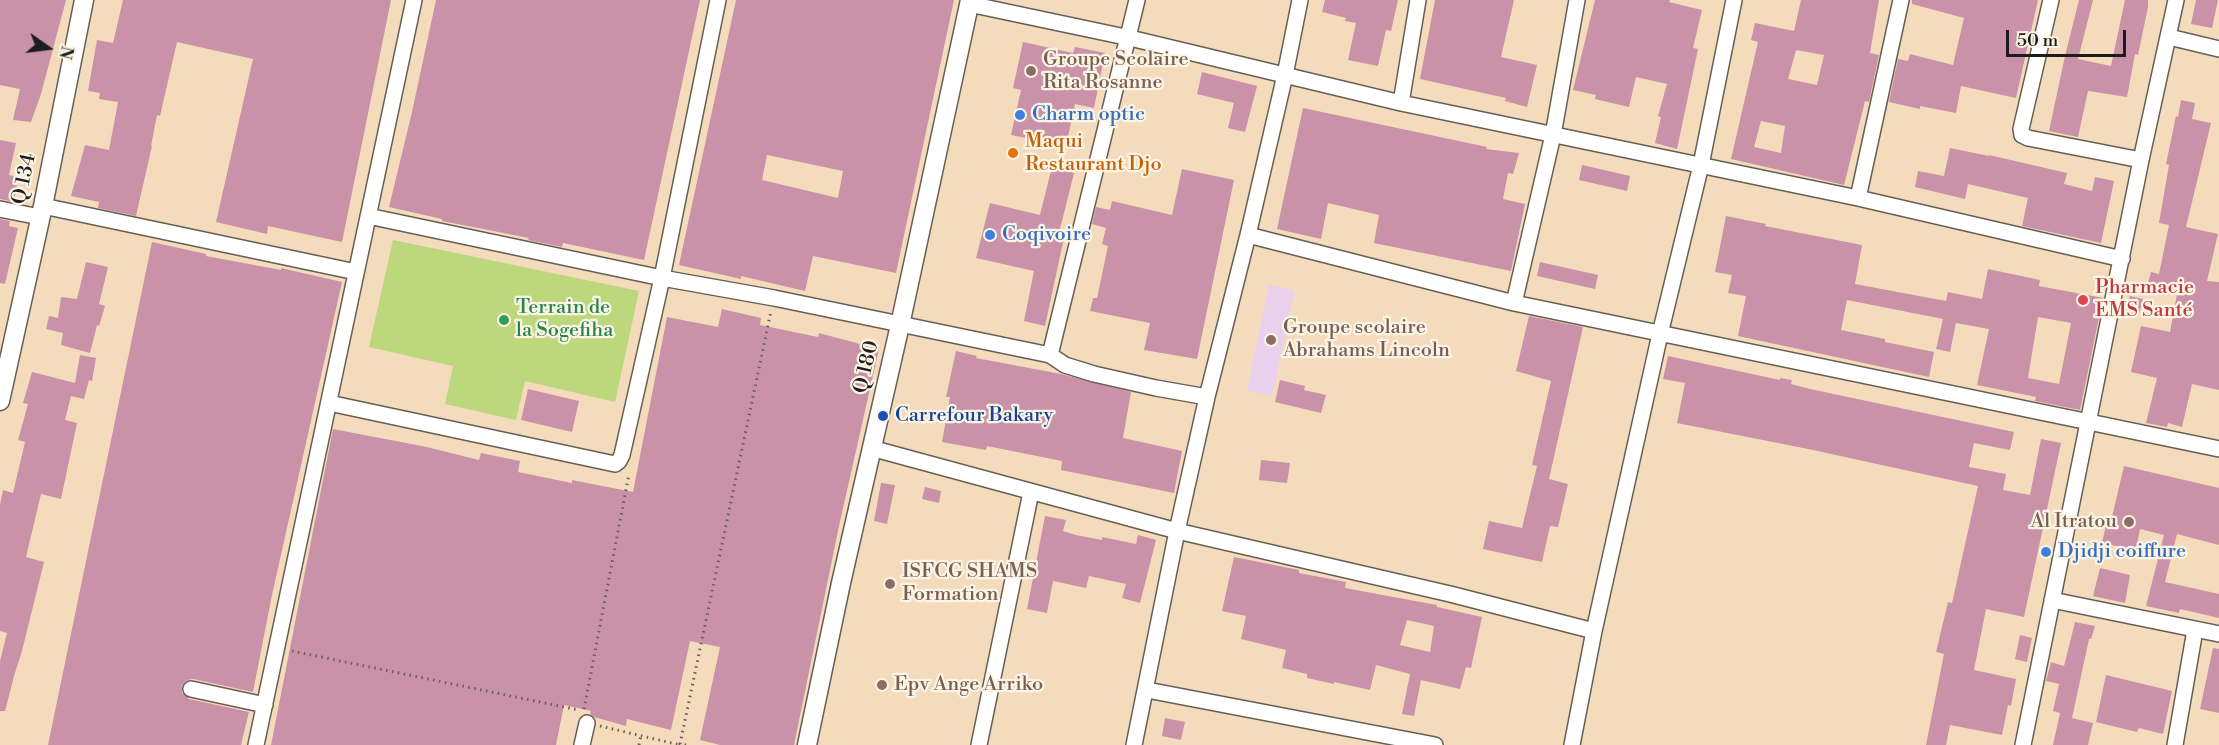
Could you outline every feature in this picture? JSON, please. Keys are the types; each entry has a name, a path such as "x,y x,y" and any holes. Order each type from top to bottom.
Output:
{"street":[{"name":"Q 134","path":"0,401 42,212 84,0"},
{"path":"256,745 414,0"},
{"path":"329,403 615,464 619,461 662,278 718,0"},
{"path":"1050,355 1130,38 1137,0"},
{"path":"1134,745 1147,690 1177,531 1207,397 1248,235 1300,0"},
{"path":"1401,102 1418,0"},
{"path":"1514,303 1553,135 1577,0"},
{"path":"1572,745 1594,631 1660,334 1701,165 1734,0"},
{"path":"1858,198 1901,0"},
{"path":"2050,0 2021,129 2022,135 2141,160"},
{"path":"2023,745 2141,160 2176,0"},
{"path":"969,2 1401,102 1858,198 2122,259"},
{"name":"Q 180","path":"807,745 969,2"},
{"path":"2169,37 2219,49"},
{"path":"0,209 42,212 356,272"},
{"path":"368,216 662,278 774,298 1050,355 1065,365 1094,374 1207,397"},
{"path":"1248,235 1514,303 2219,449"},
{"path":"871,448 1177,531 1450,594 1594,631"},
{"path":"979,745 1031,492"},
{"path":"2052,600 2219,634"},
{"path":"2175,745 2195,630"},
{"path":"191,689 265,705"},
{"path":"1147,690 1435,745"},
{"path":"582,745 585,717"}],"path":[{"path":"680,744 774,298"},
{"path":"585,717 629,472 619,461"},
{"path":"277,648 585,717 641,735 686,745"},
{"path":"639,745 641,735"}],"shaded area":[{"name":"Groupe scolaire Abrahams Lincoln","path":"1269,285 1295,290 1272,396 1247,390"}],"green space":[{"name":"Terrain de la Sogefiha","path":"393,240 639,291 615,402 525,381 516,420 445,404 453,366 369,347"}],"building":[{"path":"0,0 66,0 41,94 31,122 13,120 20,89 0,85"},
{"path":"123,0 391,0 342,242 268,226 267,234 216,222 253,59 177,42 160,116 157,115 136,216 98,208 99,202 71,196 85,145 109,150 118,102 99,99 100,93 88,91 97,40 113,43"},
{"path":"436,0 700,0 644,260 563,243 562,247 528,240 529,238 442,221 442,219 389,207"},
{"path":"736,0 954,0 896,273 813,256 805,291 679,265","holes":["767,155 843,171 838,198 762,180"]},
{"path":"1325,0 1398,0 1391,31 1386,30 1378,66 1348,60 1356,23 1322,12"},
{"path":"1435,0 1514,0 1501,57 1537,65 1527,107 1505,101 1506,98 1420,79"},
{"path":"1595,0 1670,0 1669,2 1702,10 1693,48 1698,49 1677,149 1655,143 1661,117 1658,116 1667,84 1636,77 1629,107 1595,99 1596,95 1573,90"},
{"path":"1801,0 1879,0 1870,53 1879,55 1869,102 1865,101 1844,185 1731,159 1758,42 1751,40 1755,23 1794,31","holes":["1796,50 1824,55 1817,85 1788,79","1761,121 1785,126 1781,153 1754,147"]},
{"path":"1912,0 2038,0 2016,98 1961,86 1956,113 1920,106 1920,109 1889,102 1898,59 1908,61 1910,54 1953,65 1964,18 1912,4"},
{"path":"2079,0 2093,0 2078,59 2111,66 2125,0 2148,0 2148,7 2138,55 2135,54 2127,97 2088,91 2078,137 2049,131"},
{"path":"2196,0 2218,0 2212,28 2191,24"},
{"path":"1023,42 1073,53 1075,47 1105,53 1094,108 1075,104 1066,146 1011,135 1021,90 1013,88"},
{"path":"1202,72 1257,86 1245,132 1228,128 1234,103 1197,94"},
{"path":"2181,100 2195,103 2192,119 2211,123 2186,227 2218,234 2207,281 2219,282 2219,390 2192,384 2182,427 2168,423 2167,427 2146,423 2157,378 2131,372 2141,326 2170,332 2177,294 2147,287 2151,272 2159,274 2169,225 2159,223 2169,165 2166,164"},
{"path":"1303,108 1487,147 1486,149 1519,153 1513,174 1508,173 1503,199 1525,204 1511,271 1374,243 1379,215 1328,203 1321,239 1277,229"},
{"path":"0,140 16,143 9,175 18,177 14,202 0,199"},
{"path":"1950,148 2067,173 2064,184 2092,191 2095,177 2114,181 2101,243 2022,226 2028,198 1968,184 1965,199 1915,187 1918,171 1944,176"},
{"path":"1582,165 1630,176 1627,191 1579,180"},
{"path":"1052,167 1074,173 1058,237 1064,238 1045,326 1024,321 1034,271 976,258 990,203 1040,215"},
{"path":"1182,169 1234,180 1197,359 1144,350 1150,323 1090,311 1093,298 1097,298 1108,246 1102,244 1106,228 1092,224 1096,207 1110,210 1112,201 1172,215"},
{"path":"1726,216 1862,245 1855,284 1946,301 1948,292 1982,299 1988,269 2040,280 2039,286 2103,298 2080,410 2035,401 2036,397 1977,385 1989,329 1956,323 1950,352 1936,349 1943,319 1847,300 1841,330 1934,352 1929,377 1738,336 1746,296 1728,293 1732,275 1715,272","holes":["2038,317 2071,323 2059,384 2028,378"]},
{"path":"0,219 10,221 9,226 18,228 5,284 0,283"},
{"path":"152,242 206,254 206,256 281,270 281,268 342,282 272,595 253,692 193,679 187,680 182,686 182,693 189,699 249,712 241,745 48,745"},
{"path":"86,262 108,267 99,304 105,306 99,326 97,325 90,353 61,345 63,333 46,329 49,316 58,318 61,297 77,299"},
{"path":"1540,262 1598,275 1595,289 1537,276"},
{"path":"2130,296 2143,299 2139,314 2126,311"},
{"path":"722,309 761,318 760,325 818,337 819,333 879,349 839,526 794,745 720,745 700,740 720,647 690,641 671,730 627,719 626,726 594,717 590,714 591,711 564,705 556,745 271,745 333,429 427,447 479,460 481,453 520,461 518,472 633,492 667,317 718,327"},
{"path":"1529,316 1583,327 1549,479 1568,484 1558,527 1550,526 1542,562 1483,549 1489,521 1522,528 1537,466 1532,465 1551,381 1516,371"},
{"path":"956,351 977,356 976,358 1061,374 1131,392 1123,438 1182,451 1174,493 1061,470 1062,461 987,446 986,450 942,442 950,397 946,397"},
{"path":"80,355 96,358 92,381 89,380 84,399 71,396 65,420 77,423 61,499 41,494 26,557 44,562 5,711 0,711 0,661 7,633 0,631 0,505 3,490 13,493 25,442 18,440 28,404 23,403 32,372 75,383"},
{"path":"1668,356 1780,380 1780,378 1792,380 1791,384 1810,389 2014,432 2010,450 1974,443 1969,467 2006,474 2003,490 2030,495 2041,439 2061,443 2024,617 1986,609 1974,670 2016,679 2002,735 1950,725 1946,745 1926,745 1944,654 1936,652 1948,602 1952,603 1978,486 1677,423 1685,383 1663,379"},
{"path":"1280,380 1305,386 1304,390 1326,395 1321,413 1275,402"},
{"path":"528,389 579,401 572,432 521,420"},
{"path":"1261,460 1290,463 1287,483 1259,480"},
{"path":"2124,466 2219,488 2219,545 2177,534 2165,582 2219,594 2219,618 2180,609 2179,613 2146,606 2164,535 2140,529 2136,550 2102,543 2108,516 2112,517"},
{"path":"881,483 895,485 887,524 874,521"},
{"path":"925,487 941,491 939,503 922,499"},
{"path":"1045,516 1066,520 1063,531 1076,535 1102,540 1102,537 1136,544 1138,535 1156,540 1140,603 1122,598 1126,584 1089,576 1086,588 1053,581 1047,613 1027,609"},
{"path":"1234,557 1346,582 1345,588 1437,605 1437,607 1482,617 1471,668 1466,667 1460,689 1421,680 1414,716 1402,714 1410,674 1376,665 1370,690 1307,678 1307,674 1282,668 1286,650 1241,639 1246,616 1222,611","holes":["1407,620 1434,626 1430,652 1400,645"]},
{"path":"2100,568 2130,575 2125,603 2093,596"},
{"path":"2075,622 2095,626 2091,639 2089,639 2072,718 2093,723 2088,745 2053,745 2060,713 2053,711 2059,684 2046,681 2051,662 2064,666"},
{"path":"2020,635 2032,638 2027,662 2015,659"},
{"path":"2213,648 2219,649 2219,713 2200,709"},
{"path":"2106,675 2172,691 2163,734 2139,728 2137,732 2096,722"},
{"path":"1165,718 1185,722 1181,740 1162,736"}],"place":[{"name":"Groupe Scolaire Rita Rosanne","path":"1031,71"},
{"name":"Charm optic","path":"1020,115"},
{"name":"Maqui Restaurant Djo","path":"1013,153"},
{"name":"Coqivoire","path":"990,235"},
{"name":"Pharmacie EMS Santé","path":"2083,300"},
{"name":"Terrain de la Sogefiha","path":"504,320"},
{"name":"Groupe scolaire Abrahams Lincoln","path":"1271,340"},
{"name":"Carrefour Bakary","path":"883,416"},
{"name":"Al Itratou","path":"2129,522"},
{"name":"Djidji coiffure","path":"2046,552"},
{"name":"ISFCG SHAMS Formation","path":"890,584"},
{"name":"Epv Ange Arriko","path":"882,685"}]}
